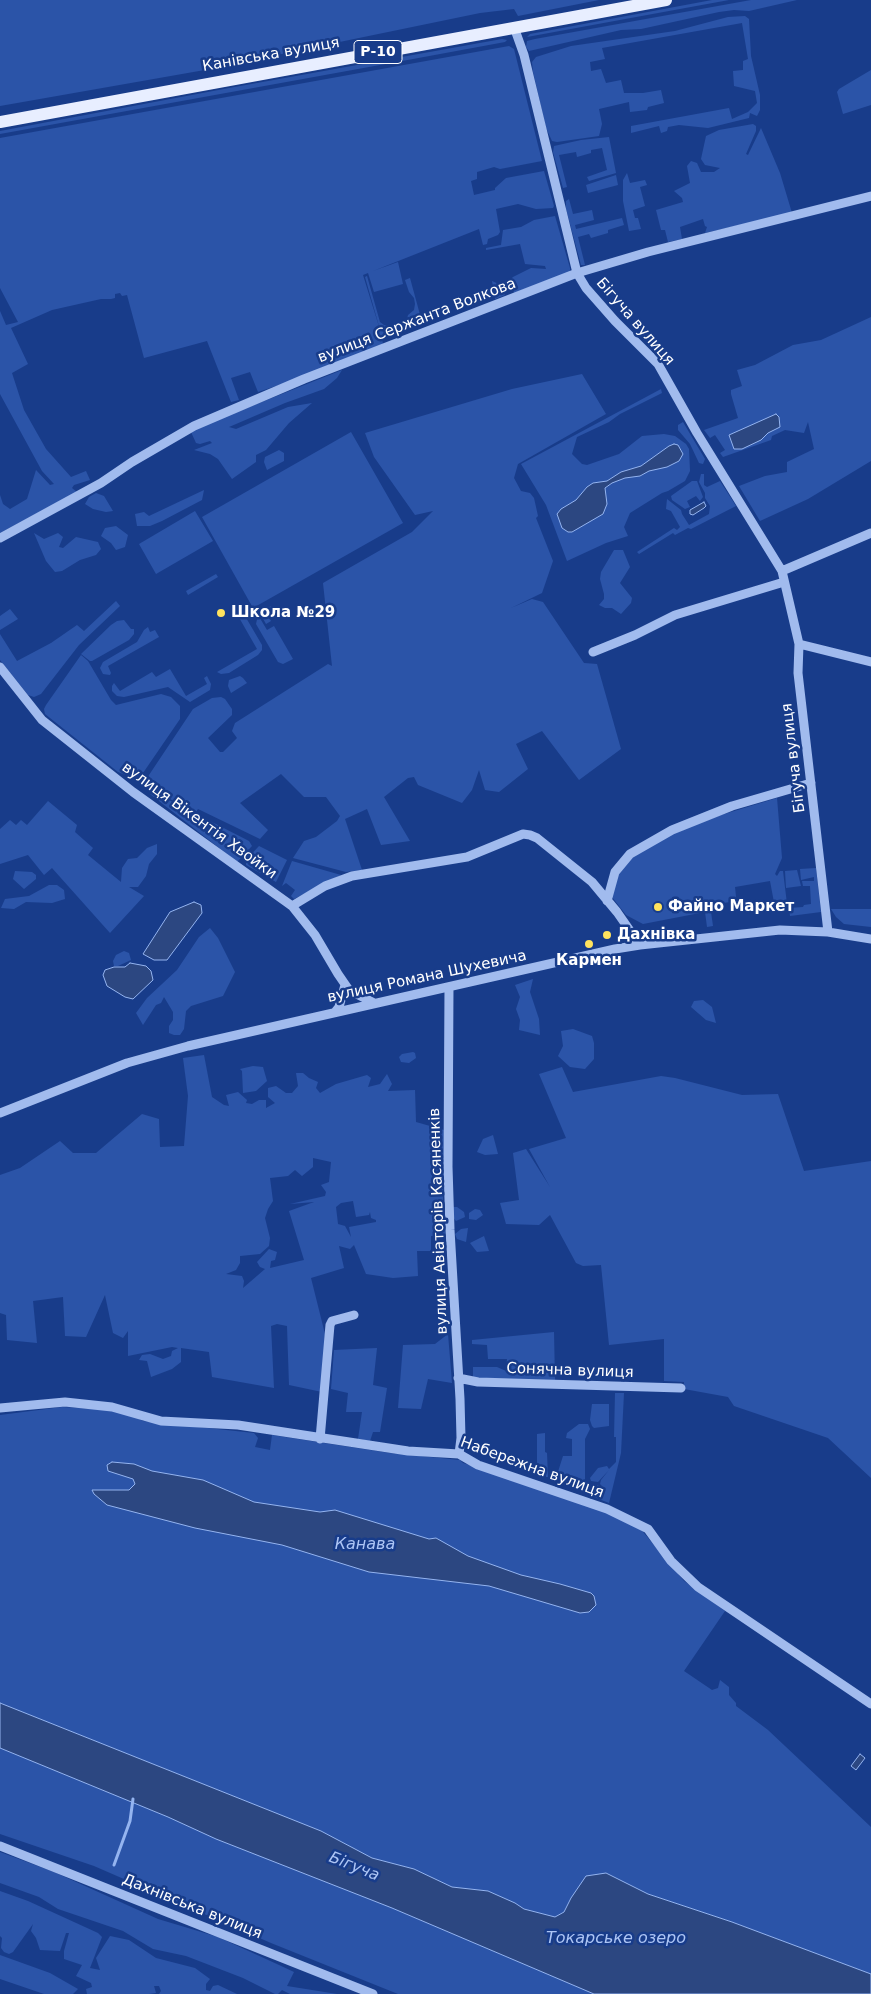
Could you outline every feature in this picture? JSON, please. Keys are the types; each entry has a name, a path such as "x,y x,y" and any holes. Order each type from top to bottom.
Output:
{"main road":[{"name":"Канівська вулиця","path":"0,122 666,0"}],"street":[{"name":"Бігуча вулиця","path":"514,27 524,55 577,273 586,288 615,321 658,364 697,433 782,571 799,644 798,673 828,932"},
{"name":"вулиця Сержанта Волкова","path":"0,538 101,483 132,462 194,426 304,379 577,273 648,252 871,196"},
{"path":"782,571 871,533"},
{"path":"593,652 675,615 784,582"},
{"path":"799,644 871,662"},
{"name":"вулиця Вікентія Хвойки","path":"0,667 42,720 141,798 292,906 315,935 345,985 354,994 374,1003"},
{"path":"608,901 615,872 630,854 672,830 732,806 811,783"},
{"path":"292,906 325,886 352,876 467,857 523,834 537,838 592,882 640,945"},
{"name":"вулиця Романа Шухевича","path":"0,1113 126,1063 188,1046 640,945 780,930 828,932 871,940"},
{"path":"335,1012 339,1007 345,985"},
{"name":"вулиця Авіаторів Касяненків","path":"449,987 449,1216 461,1438 459,1454"},
{"path":"320,1439 330,1324 332,1321 354,1315"},
{"name":"Сонячна вулиця","path":"458,1378 478,1382 681,1388"},
{"name":"Набережна вулиця","path":"0,1408 65,1402 112,1407 161,1421 238,1426 408,1451 459,1454 478,1465 608,1509 648,1529 671,1562 698,1586 871,1704"},
{"name":"Дахнівська вулиця","path":"0,1846 373,1994"}],"shaded area":[{"path":"0,0 599,0 518,16 514,9 480,13 199,71 0,106"},
{"path":"712,0 729,0 527,37 530,34"},
{"path":"751,0 797,0 749,11 719,12 641,29 621,30 529,51 526,47 527,41 535,39"},
{"path":"745,16 749,19 751,56 760,95 760,110 757,116 750,113 749,118 708,128 679,125 668,127 667,131 661,133 659,126 631,133 631,126 729,108 732,119 748,112 757,103 755,91 734,86 733,71 743,70 743,61 748,59 742,23 602,48 605,59 590,62 591,71 601,69 606,83 621,80 624,93 643,93 661,90 664,103 648,107 647,110 630,112 629,102 599,109 602,124 599,136 557,142 552,141 546,128 533,72 532,62 536,57 571,46 675,31 728,17"},
{"path":"502,39 507,40 505,42 0,134 0,131"},
{"path":"509,46 514,49 542,161 500,169 494,167 477,172 477,179 471,181 474,195 495,190 506,178 544,171 553,208 536,209 518,204 496,209 500,232 498,235 488,239 487,244 483,245 479,229 373,271 398,262 403,284 374,292 368,273 363,275 381,333 365,277 367,276 380,322 397,331 382,337 383,346 315,373 258,392 250,372 231,378 239,400 231,402 207,341 144,358 127,295 115,294 115,298 101,299 52,310 11,328 28,364 12,373 24,410 46,449 71,477 86,471 90,480 74,485 72,488 77,492 0,533 0,495 3,504 10,509 27,499 36,470 50,485 54,484 42,471 0,394 0,311 6,325 18,322 0,288 0,138"},
{"path":"871,70 871,105 843,114 837,92"},
{"path":"753,124 756,126 756,131 746,154 748,155 761,128 780,173 792,213 705,233 707,227 703,219 680,227 682,239 668,242 665,230 661,230 656,210 683,202 682,198 674,191 690,183 687,166 691,161 697,163 701,172 714,172 720,168 705,165 701,159 706,136 719,130"},
{"path":"609,137 616,173 589,181 587,177 607,170 602,148 591,150 591,153 577,157 576,152 559,155 567,187 563,188 553,152 554,146 581,140"},
{"path":"627,173 630,183 645,180 647,185 640,187 645,206 633,210 635,218 638,218 641,229 629,231 623,201 623,180"},
{"path":"616,175 618,185 588,193 586,185"},
{"path":"569,199 573,214 592,210 594,220 575,225 576,229 622,218 624,225 608,230 608,233 591,238 589,234 578,237 585,265 581,265 566,209 566,201"},
{"path":"555,216 570,272 514,293 511,279 513,277 531,268 546,269 545,266 525,264 520,244 486,250 486,248 501,245 503,230 521,227 534,220"},
{"path":"410,278 422,322 408,327 406,323 408,315 414,310 415,304 405,280"},
{"path":"492,281 501,285 505,295 495,299"},
{"path":"871,317 871,461 808,499 760,521 739,486 765,476 787,472 787,462 814,449 808,422 804,433 785,430 772,436 771,440 723,457 720,453 725,450 715,435 710,438 704,430 738,418 731,394 731,390 742,386 737,370 755,365 793,345 821,340"},
{"path":"342,370 337,378 324,389 229,427 236,429 288,407 312,403 289,423 266,450 256,455 256,462 232,479 218,459 210,454 194,450 212,443 210,441 200,444 196,443 191,432 199,427"},
{"path":"582,374 606,414 518,464 514,478 521,491 530,493 534,498 538,516 536,518 553,561 542,593 511,608 532,599 543,602 584,663 597,664 621,749 579,780 542,731 516,744 528,769 499,792 485,790 479,770 472,790 462,803 418,785 414,777 408,778 384,797 410,841 381,845 367,809 345,819 362,870 346,872 293,858 304,841 316,837 337,821 340,816 326,797 304,797 281,774 240,803 268,830 260,839 198,809 196,812 148,790 146,781 149,775 193,709 212,698 221,697 225,699 232,709 232,715 208,738 220,752 223,752 237,738 232,731 235,723 328,664 332,666 323,583 412,532 433,511 415,515 374,457 365,433 512,389"},
{"path":"661,389 662,393 577,437 572,454 582,464 587,465 619,454 642,436 664,434 675,436 686,444 689,449 690,471 685,481 630,513 624,527 628,536 606,543 567,561 546,505 521,464"},
{"path":"683,422 705,459 703,464 699,463 690,444 678,430 678,425"},
{"path":"351,432 403,523 253,608 202,517"},
{"path":"279,450 284,453 284,461 267,470 264,462 265,457"},
{"path":"701,474 704,474 704,485 707,487 720,481 736,506 691,529 688,528 675,535 673,533 639,554 637,552 674,528 677,530 680,527 671,511 666,509 667,499 681,510 689,525 709,514 710,506 699,482"},
{"path":"692,481 697,481 703,497 700,501 696,496 687,501 690,507 685,509 672,500 671,496"},
{"path":"204,490 202,500 150,526 137,526 135,514 144,512 149,516"},
{"path":"96,493 104,496 113,511 106,512 93,509 85,504 89,497"},
{"path":"195,511 213,541 156,574 139,544"},
{"path":"116,526 128,535 125,547 116,550 111,543 101,536 105,528"},
{"path":"34,533 44,539 58,533 63,537 59,547 63,548 76,537 98,542 101,549 96,555 80,560 62,571 55,572 46,561"},
{"path":"614,550 623,550 630,567 620,583 632,598 631,603 621,614 612,608 605,608 599,605 604,599 600,579 601,572"},
{"path":"216,574 218,577 188,595 186,591"},
{"path":"116,601 120,606 79,645 41,694 34,697 28,695 0,660 0,634 17,661 51,643 77,625 84,631"},
{"path":"271,606 273,613 268,616 271,621 266,624 260,613"},
{"path":"10,609 18,619 0,630 0,616"},
{"path":"241,613 245,616 262,645 262,650 258,655 229,673 221,674 217,672 257,649 237,614"},
{"path":"258,615 267,630 274,626 293,659 283,664 278,662 256,624"},
{"path":"124,620 131,629 134,629 134,634 129,640 92,661 81,654 111,625 117,621"},
{"path":"148,627 150,632 155,630 159,637 108,666 110,675 103,674 100,668 103,662 137,642"},
{"path":"81,655 88,661 111,700 116,705 161,694 171,697 180,706 180,719 143,773 138,776 128,776 118,772 45,714 44,709 46,705"},
{"path":"170,669 186,696 207,684 204,678 207,676 211,684 210,690 190,702 168,687 124,697 117,696 112,691 114,683 120,691 152,672 156,677"},
{"path":"240,676 247,683 231,693 228,686 229,680"},
{"path":"150,794 161,796 249,841 252,846 237,862"},
{"path":"777,798 782,858 775,874 777,876 780,871 783,871 787,904 778,905 779,912 776,913 770,881 735,887 737,906 731,907 730,902 710,905 713,926 707,927 705,912 643,924 626,915 612,897 615,880 628,858 672,834 721,815"},
{"path":"48,801 77,825 75,832 93,848 88,855 121,882 122,868 128,859 137,858 147,848 157,844 157,854 149,864 146,876 138,887 129,887 144,896 110,933 52,868 44,875 28,855 0,864 0,829 10,820 16,825 21,820 27,825"},
{"path":"259,846 287,860 276,882 246,865 246,860"},
{"path":"292,861 341,875 294,899 291,896 295,890 286,883 282,886"},
{"path":"816,868 821,912 790,916 789,908 803,907 804,905 811,904 810,886 803,886 802,881 814,881 814,877 801,880 800,869"},
{"path":"797,870 801,886 786,888 785,871"},
{"path":"15,871 32,872 36,875 36,879 24,889 13,879"},
{"path":"49,885 57,885 64,890 65,899 52,903 26,902 14,909 1,908 5,899 29,896"},
{"path":"831,909 871,909 871,927 844,924"},
{"path":"210,928 218,938 235,972 223,996 191,1006 186,1011 184,1029 180,1035 169,1033 173,1012 164,997 161,1003 156,1005 143,1025 136,1013 147,998 177,970 199,937"},
{"path":"124,951 129,953 131,960 114,966 113,961 116,955"},
{"path":"533,979 530,992 539,1019 540,1035 519,1030 520,1020 516,1009 520,997 515,985"},
{"path":"703,1000 712,1007 716,1023 706,1020 691,1007 694,1001"},
{"path":"573,1029 592,1036 594,1059 585,1069 570,1067 558,1056 563,1046 561,1031"},
{"path":"413,1052 416,1058 409,1063 401,1062 399,1057 402,1054"},
{"path":"204,1055 212,1097 229,1106 226,1095 238,1092 247,1100 246,1103 252,1104 259,1100 266,1100 266,1108 275,1103 268,1097 268,1088 276,1086 286,1093 292,1093 298,1086 296,1073 303,1073 318,1082 316,1088 320,1093 336,1084 367,1075 371,1078 368,1087 380,1084 387,1074 392,1084 388,1091 415,1090 416,1122 444,1130 443,1202 445,1235 431,1236 431,1251 417,1251 418,1276 393,1278 366,1274 354,1245 350,1249 339,1246 344,1268 311,1278 325,1334 322,1392 289,1385 287,1326 277,1324 271,1326 274,1388 212,1377 209,1352 181,1348 181,1362 172,1369 151,1377 147,1361 139,1360 142,1355 150,1354 163,1359 171,1356 172,1351 178,1348 172,1347 128,1356 128,1331 123,1338 113,1333 105,1295 86,1337 65,1336 63,1297 33,1301 37,1343 7,1340 6,1315 0,1313 0,1175 20,1168 60,1141 73,1153 96,1153 142,1114 159,1119 160,1147 184,1146 188,1096 183,1058","holes":["313,1158 331,1162 329,1182 321,1185 326,1192 325,1196 290,1204 314,1202 289,1211 304,1260 270,1268 271,1261 275,1260 277,1252 269,1249 257,1262 260,1267 265,1269 243,1288 244,1281 242,1276 226,1274 236,1270 240,1263 240,1256 260,1254 269,1246 270,1238 265,1218 273,1201 270,1178 288,1176 295,1170 302,1176 313,1167","353,1201 356,1217 369,1215 370,1212 371,1218 376,1220 376,1222 349,1227 351,1237 345,1226 338,1224 336,1207 341,1203"]},
{"path":"253,1066 263,1067 267,1081 256,1091 243,1093 242,1071 240,1069"},
{"path":"562,1067 573,1092 661,1076 742,1095 778,1094 804,1171 871,1161 871,1478 828,1438 734,1406 728,1397 684,1389 684,1382 664,1381 664,1339 609,1345 601,1265 583,1266 576,1263 550,1215 539,1225 506,1224 500,1203 519,1200 513,1153 526,1149 550,1187 529,1149 566,1138 539,1074"},
{"path":"493,1135 498,1154 485,1155 477,1152 483,1139"},
{"path":"451,1207 457,1207 464,1212 465,1217 456,1221 452,1216"},
{"path":"475,1209 480,1210 483,1215 476,1220 469,1219 469,1213"},
{"path":"468,1228 466,1242 457,1239 455,1234 461,1229"},
{"path":"484,1236 489,1251 477,1252 470,1243"},
{"path":"554,1332 555,1380 473,1378 473,1367 497,1367 506,1371 507,1359 488,1359 487,1345 472,1344 472,1340"},
{"path":"448,1334 452,1383 428,1379 421,1409 398,1408 403,1345 435,1344"},
{"path":"377,1348 373,1385 387,1388 380,1432 373,1432 370,1441 358,1439 362,1412 346,1412 348,1393 331,1389 334,1350"},
{"path":"615,1393 624,1393 621,1453 609,1503 581,1492 593,1484 603,1487 600,1484 601,1480 609,1470 598,1482 591,1481 590,1478 598,1468 607,1466 609,1469 616,1462 616,1437 614,1437"},
{"path":"592,1404 609,1404 609,1426 594,1428 592,1426 590,1420"},
{"path":"62,1407 111,1410 131,1415 143,1421 254,1433 258,1438 255,1447 270,1450 272,1435 390,1453 460,1460 463,1463 577,1500 639,1527 684,1581 725,1611 684,1671 712,1690 718,1688 720,1680 729,1687 729,1695 736,1703 736,1706 768,1730 871,1827 871,1974 732,1922 648,1894 606,1873 571,1898 564,1912 555,1917 524,1909 488,1891 452,1887 414,1869 372,1858 321,1831 0,1703 0,1415"},
{"path":"579,1424 588,1424 590,1429 585,1439 585,1479 577,1485 576,1480 556,1478 563,1456 572,1456 572,1439 566,1438 567,1433"},
{"path":"545,1433 548,1477 546,1477 546,1468 537,1467 537,1434"},
{"path":"0,1748 168,1817 216,1839 392,1908 594,1994 398,1994 271,1943 94,1866 0,1834"},
{"path":"0,1852 54,1872 158,1919 218,1937 294,1972 287,1986 337,1994 290,1994 282,1990 275,1994 243,1978 186,1956 153,1949 123,1931 58,1909 39,1897 0,1883"},
{"path":"0,1891 28,1901 98,1933 102,1937 90,1968 100,1970 96,1958 110,1936 129,1940 156,1958 195,1968 210,1979 206,1984 206,1990 210,1991 213,1986 218,1985 237,1994 159,1994 161,1991 159,1986 154,1986 156,1993 149,1994 87,1994 86,1989 92,1987 91,1983 76,1976 82,1965 64,1959 64,1951 69,1933 66,1933 60,1951 40,1950 36,1938 31,1931 33,1924 13,1952 9,1954 4,1952 1,1948 2,1938 0,1936"},
{"path":"0,1955 50,1973 78,1989 73,1994 44,1994 0,1979"}],"water":[{"path":"776,414 779,417 780,427 768,433 761,440 742,449 734,449 729,435"},
{"path":"674,444 678,445 683,454 679,461 640,476 625,478 612,483 605,488 607,504 603,514 572,532 562,528 557,514 561,509 576,500 587,487 593,483 607,481 621,472 641,466"},
{"path":"704,502 706,506 704,508 693,515 690,514 690,510"},
{"path":"194,902 201,905 202,913 167,960 154,960 143,954 170,912"},
{"path":"130,963 146,966 151,971 153,980 133,999 125,997 107,986 103,975 105,970 114,967 125,967"},
{"name":"Канава","path":"112,1462 134,1464 152,1471 203,1480 254,1502 320,1512 335,1510 429,1539 436,1538 468,1556 521,1575 591,1593 594,1596 596,1605 589,1612 580,1613 489,1586 369,1572 282,1545 195,1528 107,1505 92,1490 129,1490 135,1484 133,1479 108,1471 107,1465"},
{"path":"0,1703 321,1831 372,1858 414,1869 452,1887 488,1891 524,1909 555,1917 564,1912 586,1876 606,1873 648,1894 732,1922 871,1974 871,1994 594,1994 392,1908 216,1839 168,1817 0,1748"},
{"path":"860,1754 865,1758 856,1770 851,1766"}],"waterway":[{"path":"114,1865 130,1821 133,1799"}],"place":[{"name":"Школа №29","path":"221,613"},
{"name":"Файно Маркет","path":"658,907"},
{"name":"Дахнівка","path":"607,935"},
{"name":"Кармен","path":"589,944"}],"water label":[{"name":"Бігуча","path":"354,1867"},
{"name":"Токарське озеро","path":"616,1939"}]}
